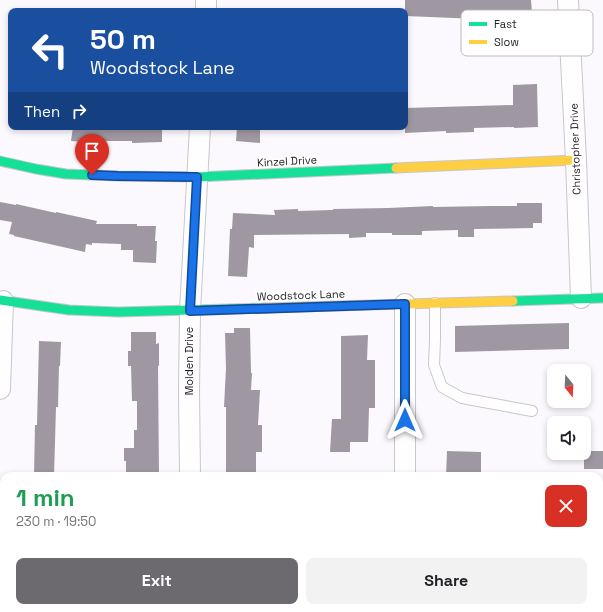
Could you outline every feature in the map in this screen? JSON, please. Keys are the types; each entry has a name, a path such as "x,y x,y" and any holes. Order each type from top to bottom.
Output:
{"street":[{"name":"Christopher Drive","path":"568,0 568,10"},
{"name":"Christopher Drive","path":"571,56 581,298"},
{"name":"Molden Drive","path":"190,472 190,311 200,130"},
{"name":"Kinzel Drive","path":"0,161 66,174 197,177 576,160"},
{"name":"Woodstock Lane","path":"1,300 69,310 118,312 603,298"},
{"path":"0,389 1,300"},
{"path":"405,304 405,472"}],"lane":[{"path":"435,303 436,339 434,365 442,387 462,398 532,411"}],"building":[{"path":"405,0 531,0 532,10 461,10 461,18 408,16 408,8 405,8"},
{"path":"537,84 538,127 474,128 474,132 446,133 446,131 405,133 405,130 408,130 408,108 513,105 513,85"},
{"path":"73,130 162,130 162,142 132,143 132,141 106,141 106,144 71,141"},
{"path":"237,130 260,130 260,143 236,141"},
{"path":"0,202 97,221 96,224 137,224 137,226 156,226 156,263 133,262 133,250 121,250 121,244 86,244 85,252 14,236 9,234 12,222 0,220"},
{"path":"517,203 542,203 542,223 533,223 533,228 474,229 474,237 458,237 458,230 422,231 422,235 366,233 366,237 349,238 349,234 254,235 254,248 249,247 247,277 228,276 230,229 232,229 233,213 275,215 274,210 298,209 298,211 433,206 517,206"},
{"path":"569,323 569,349 455,352 455,326"},
{"path":"234,328 250,328 252,373 251,390 260,390 258,425 262,425 262,452 256,452 256,472 226,472 226,407 224,407 226,368 225,333 234,333"},
{"path":"131,332 156,332 156,344 159,343 159,472 126,472 124,448 134,448 134,430 137,430 137,401 132,401 131,366 128,366 128,351 131,351"},
{"path":"368,335 367,360 375,360 375,408 369,408 368,442 350,442 350,452 330,452 332,419 341,419 341,336"},
{"path":"39,341 61,342 58,407 56,407 54,472 34,472 35,425 37,425"},
{"path":"447,451 481,452 481,472 446,472"},
{"path":"591,451 603,451 603,469 584,469 584,460 591,460"}],"traffic: fast":[{"path":"0,161 66,174 118,176 197,177 396,168"},
{"path":"513,301 603,298"},
{"path":"0,300 69,310 118,312 265,308"}],"traffic: slow":[{"path":"396,168 576,160"},
{"path":"265,308 513,301"}],"route":[{"path":"92,175 197,177 190,311 405,304 405,420"}]}
